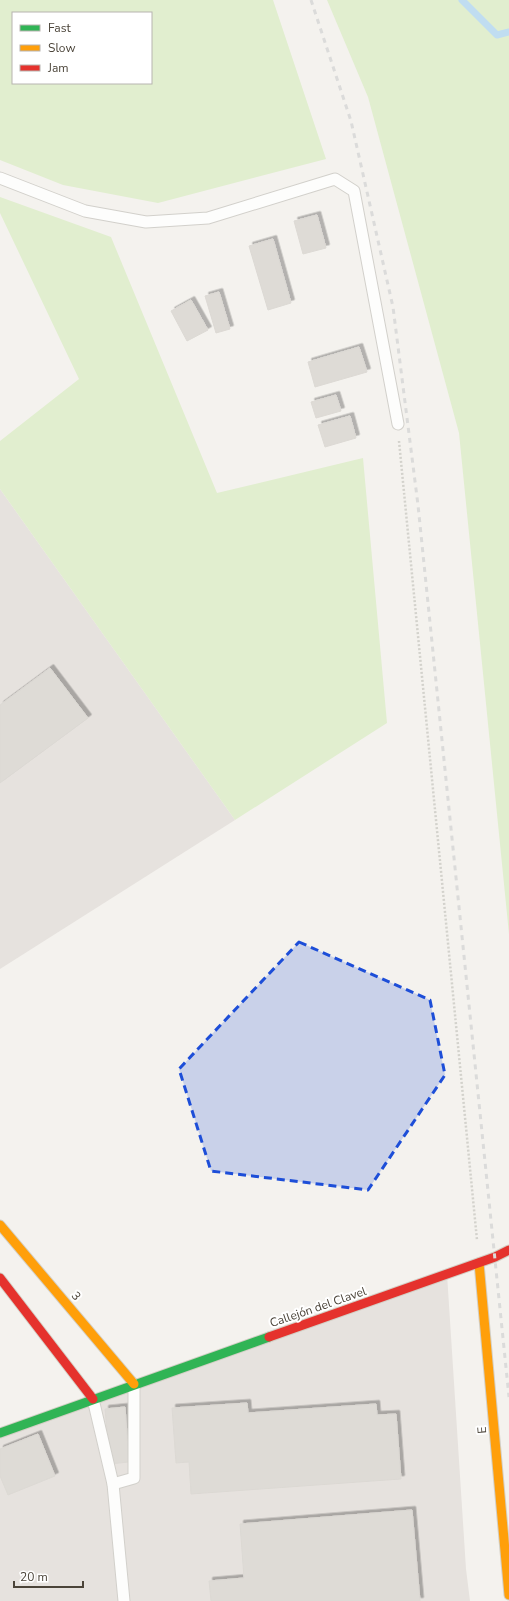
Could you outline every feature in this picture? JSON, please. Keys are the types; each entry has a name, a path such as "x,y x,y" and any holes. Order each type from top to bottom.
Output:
{"street":[{"name":"3","path":"0,1224 134,1384"},
{"name":"Callejón del Clavel","path":"93,1399 495,1258 509,1250"},
{"name":"E","path":"479,1263 509,1595"},
{"path":"0,1278 93,1399 0,1433"}],"lane":[{"path":"0,178 85,211 146,222 208,218 335,179 354,191 398,424"},
{"path":"113,1484 134,1478 134,1384"},
{"path":"93,1399 113,1484 124,1601"}],"path":[{"path":"398,424 479,1263"}],"highlighted area":[{"path":"299,942 430,1000 445,1075 368,1190 211,1171 179,1069"}],"shaded area":[{"path":"0,489 235,820 0,969"},
{"path":"447,1274 466,1569 470,1601 0,1601 0,1434"}],"green space":[{"path":"0,0 273,0 326,159 158,203 63,185 0,160"},
{"path":"327,0 509,0 509,934 459,433 368,97"},
{"path":"0,197 111,237 217,493 363,458 387,723 235,820 0,489 0,441 79,379 0,213"}],"building":[{"path":"317,215 326,248 303,254 294,221"},
{"path":"273,239 291,303 268,310 249,246"},
{"path":"219,292 230,329 216,333 205,296"},
{"path":"191,300 208,330 187,341 171,311"},
{"path":"359,347 367,372 315,387 308,362"},
{"path":"336,395 341,411 316,418 311,402"},
{"path":"350,416 356,438 325,447 318,425"},
{"path":"50,668 88,718 0,783 0,705"},
{"path":"247,1403 248,1413 376,1404 377,1415 396,1414 401,1479 191,1494 189,1462 176,1463 172,1408"},
{"path":"125,1407 129,1462 110,1464 105,1409"},
{"path":"38,1434 55,1476 8,1495 0,1476 0,1449"},
{"path":"412,1510 420,1601 211,1601 209,1581 244,1578 240,1524"}],"waterway":[{"path":"462,0 497,35 509,32"}],"railway":[{"path":"311,0 351,121 393,307 418,505 509,1397"}],"traffic: fast":[{"path":"0,1433 269,1337"}],"traffic: slow":[{"path":"0,1225 134,1384"},
{"path":"479,1263 509,1595"}],"traffic: jam":[{"path":"269,1337 495,1257 509,1250"},
{"path":"0,1278 93,1399"}]}
